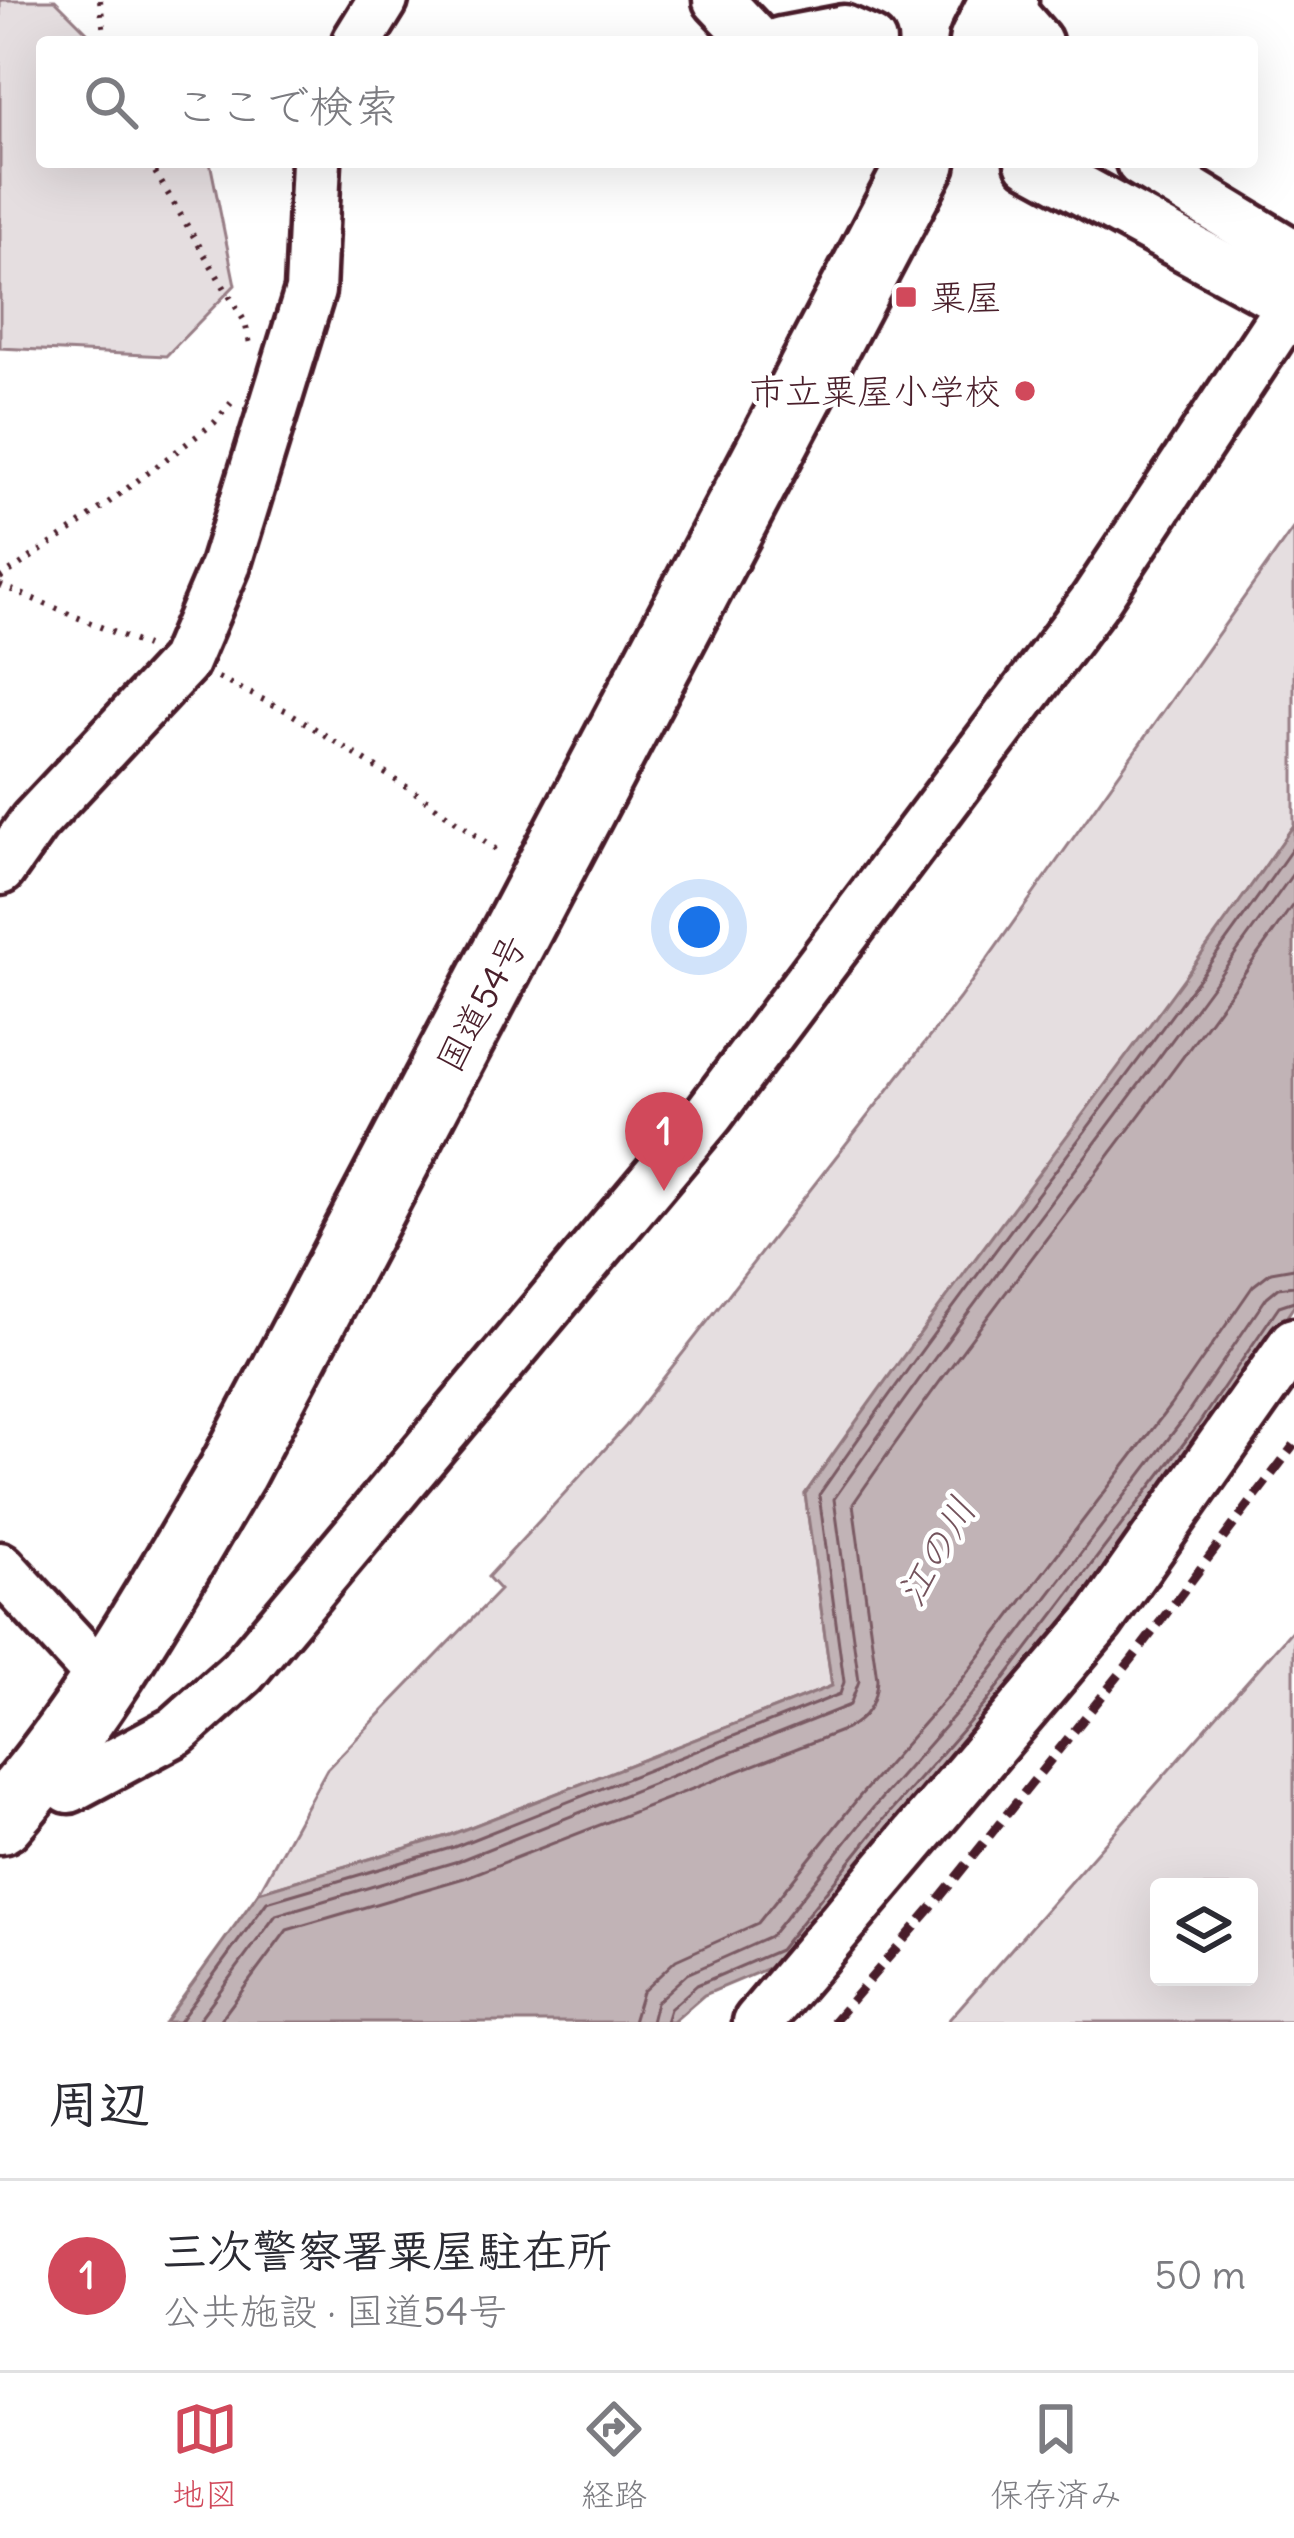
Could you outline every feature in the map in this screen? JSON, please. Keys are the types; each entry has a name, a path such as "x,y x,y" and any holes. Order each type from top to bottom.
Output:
{"highway":[{"name":"国道54号","path":"0,1820 48,1765 107,1682 232,1472 919,168"}],"street":[{"path":"361,36 383,0"},
{"path":"718,0 752,36"},
{"path":"812,36 844,30 858,36"},
{"path":"0,870 34,822 184,662 225,566 310,291 316,168"},
{"path":"48,1765 69,1788 176,1732 242,1672 326,1574 737,1076 1094,602 1291,304 1041,168"},
{"path":"1151,168 1294,255"},
{"path":"758,2022 1099,1620 1294,1343"},
{"path":"0,1567 107,1682"}],"path":[{"path":"100,0 104,36"},
{"path":"153,168 245,322 250,344"},
{"path":"0,582 214,423 240,392"},
{"path":"0,582 287,711 546,881"}],"shaded area":[{"path":"0,0 55,0 91,36 36,36 36,168 211,168 235,285 166,356 0,348"},
{"path":"1294,527 1294,825 805,1494 832,1686 450,1835 259,1892 327,1769 500,1590 488,1577 626,1426 959,999"},
{"path":"1294,1628 1294,2022 947,2022"}],"water":[{"name":"江の川","path":"1294,825 1294,1306 1207,1433 995,1710 785,1961 704,1995 673,2022 165,2022 259,1892 450,1835 832,1686 805,1494"}],"railway":[{"path":"833,2022 1132,1659 1294,1445"}],"place":[{"name":"粟屋","path":"906,297"},
{"name":"市立粟屋小学校","path":"1025,391"},
{"name":"三次警察署粟屋駐在所","path":"664,1191"}]}
